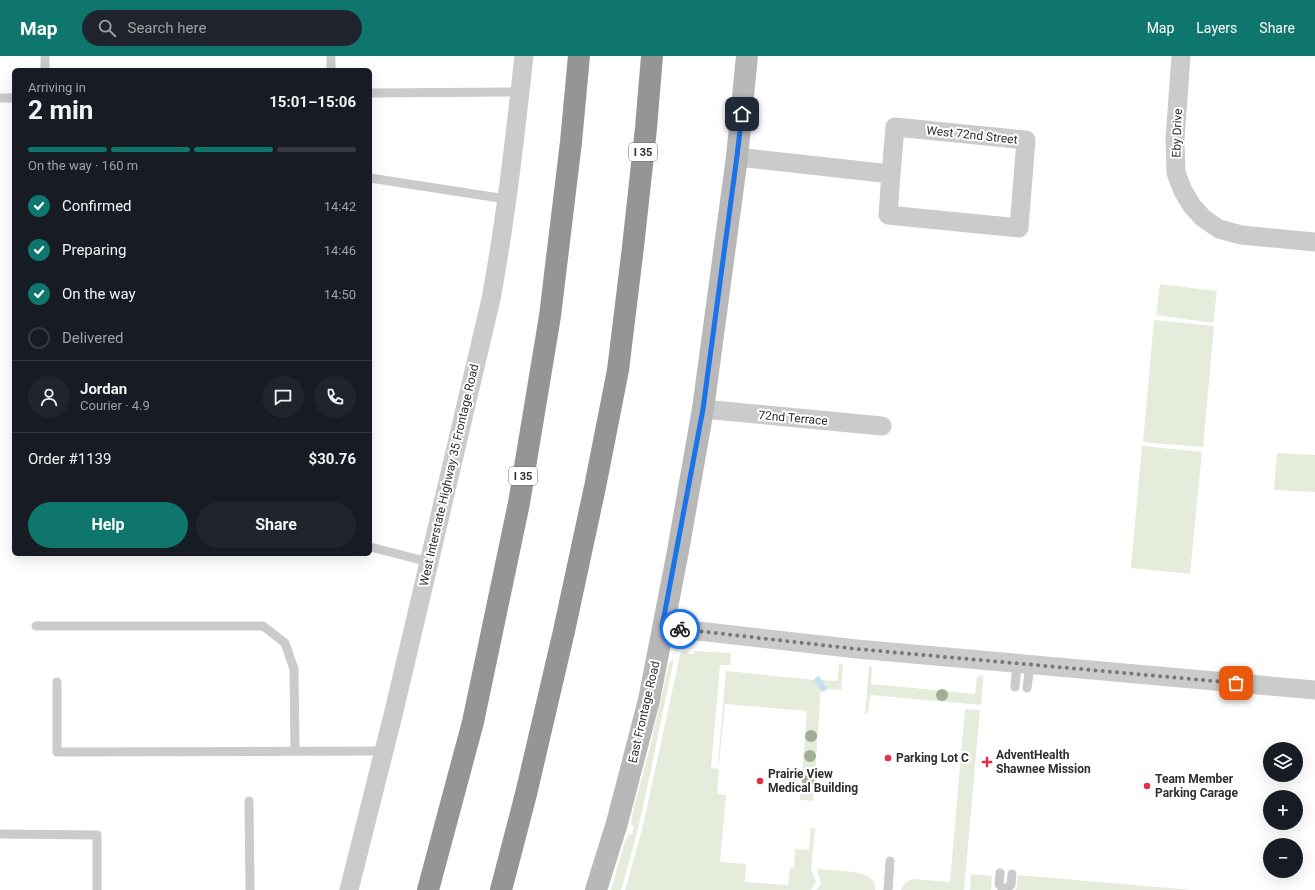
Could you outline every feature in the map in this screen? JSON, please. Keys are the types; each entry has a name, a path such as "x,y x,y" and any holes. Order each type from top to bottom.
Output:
{"highway":[{"name":"I 35","path":"428,890 473,722 519,503 550,316 571,142 579,56"},
{"name":"I 35","path":"501,890 526,794 564,631 595,487 616,377 633,247 652,56"}],"street":[{"name":"West Interstate Highway 35 Frontage Road","path":"349,890 384,751 490,298 497,264 513,153 524,56"},
{"name":"East Frontage Road","path":"596,890 617,823 649,700 703,409 737,156 748,56"},
{"name":"Eby Drive","path":"1181,56 1175,139 1176,173 1183,191 1192,206 1203,218 1218,229 1241,235 1315,242"},
{"name":"West 72nd Street","path":"895,127 1026,140 1019,228 888,215 891,174 895,127"},
{"path":"737,156 891,174"},
{"name":"72nd Terrace","path":"703,409 882,426"},
{"path":"662,627 857,649 1315,690"}],"lane":[{"path":"45,56 45,68"},
{"path":"330,56 331,68"},
{"path":"372,93 520,92"},
{"path":"0,98 12,98"},
{"path":"372,178 506,198"},
{"path":"372,547 429,562"},
{"path":"36,626 263,626 285,643 294,669 295,751"},
{"path":"1015,687 1024,664"},
{"path":"1024,664 1027,688"},
{"path":"57,682 58,752 384,751"},
{"path":"249,801 250,890"},
{"path":"0,834 98,835 98,890"},
{"path":"888,890 890,861"},
{"path":"1000,873 999,884 1004,890 1011,885 1012,874"}],"green space":[{"path":"1160,284 1217,291 1213,323 1156,315"},
{"path":"1154,320 1214,326 1203,447 1143,442"},
{"path":"1142,446 1202,452 1190,574 1131,568"},
{"path":"1277,453 1315,455 1315,492 1274,490"},
{"path":"688,651 689,654 694,654 694,651 731,653 730,665 720,665 711,768 719,769 717,794 726,795 720,862 746,864 745,882 788,885 790,868 794,868 795,849 809,850 811,828 815,829 811,869 816,882 811,890 625,890 642,830 681,652"},
{"path":"674,658 634,845 621,890 611,890 624,844 629,834 632,835 634,826 631,825 632,815 650,747 669,664"},
{"path":"841,664 843,667 841,690 824,689 820,680 838,681 839,665"},
{"path":"870,666 872,668 871,684 975,694 977,678 982,675 981,705 870,695 868,713 865,714"},
{"path":"726,671 815,680 821,688 813,801 800,800 807,711 725,704 718,762"},
{"path":"965,709 980,710 964,890 901,890 906,883 913,879 950,882"},
{"path":"817,869 865,875 873,881 875,890 816,890 821,884"},
{"path":"971,874 992,876 991,890 970,890"},
{"path":"1018,875 1192,890 1016,890"}],"waterway":[{"path":"818,680 823,688"}],"way so far":[{"path":"680,629 857,649 1236,683"}],"place":[{"name":"Parking Lot C","path":"888,758"},
{"name":"AdventHealth Shawnee Mission","path":"987,762"},
{"name":"Prairie View Medical Building","path":"760,781"},
{"name":"Team Member Parking Carage","path":"1147,786"}],"route":[{"path":"680,629 662,627 678,551 703,409 742,114"}]}
